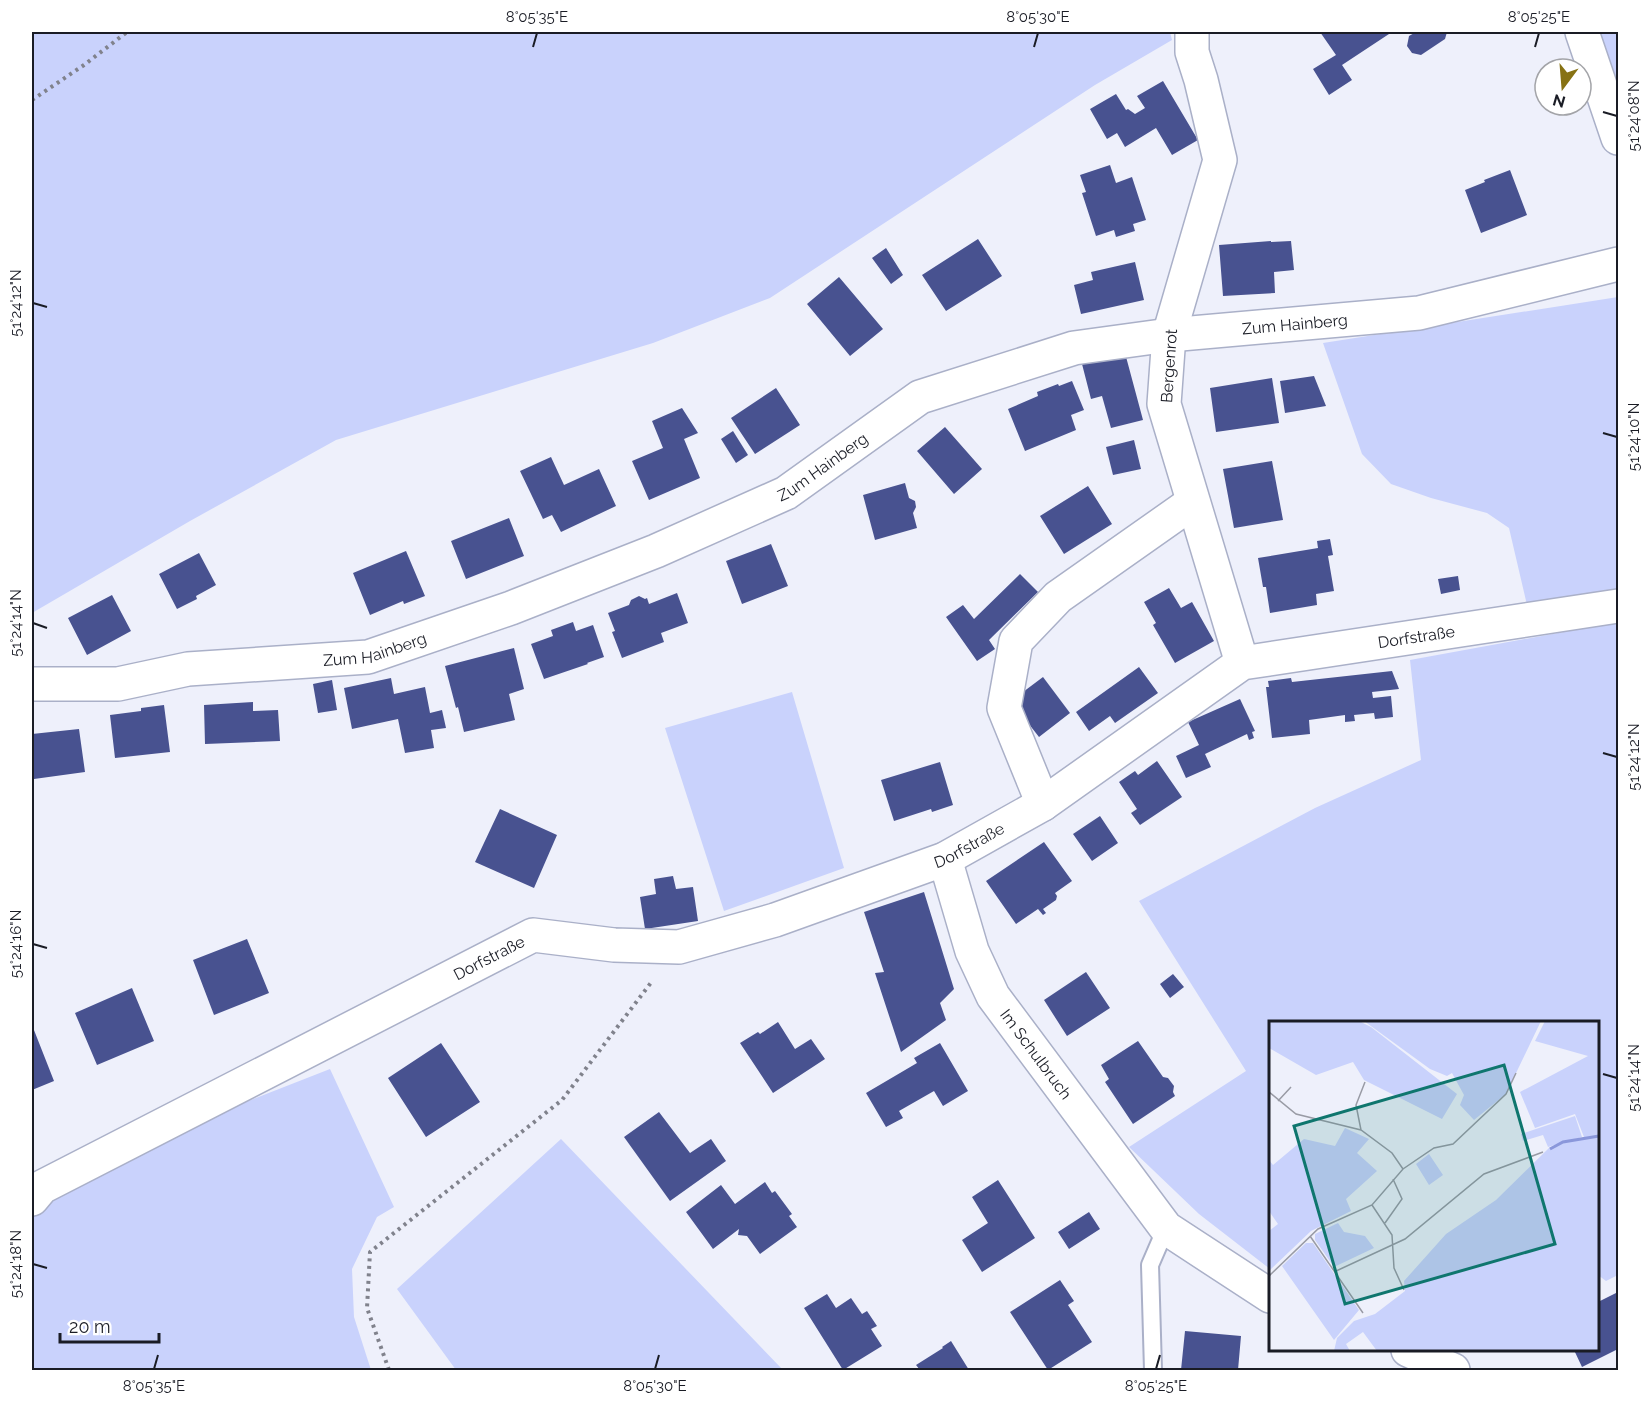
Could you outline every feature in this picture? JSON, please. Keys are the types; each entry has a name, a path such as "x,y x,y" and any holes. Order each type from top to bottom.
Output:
{"street":[{"name":"Bergenrot","path":"1192,32 1192,52 1220,160 1169,335 1164,404 1242,663"},
{"path":"1582,32 1618,138"},
{"name":"Zum Hainberg","path":"32,684 118,684 188,669 368,657 510,608 656,551 786,493 920,397 1074,348 1169,335 1419,313 1618,264"},
{"path":"1043,804 1004,708 1016,641 1058,597 1193,502"},
{"name":"Dorfstraße","path":"32,1199 42,1187 533,935 614,945 679,947 775,920 945,859 1043,804 1242,663 1618,606"},
{"name":"Im Schulbruch","path":"945,859 972,951 993,996 1166,1228 1269,1295"},
{"path":"1410,1351 1453,1371"}],"lane":[{"path":"1153,1371 1150,1265 1166,1228"}],"path":[{"path":"32,100 84,65 127,32"},
{"path":"390,1371 367,1308 370,1252 562,1100 679,947"}],"shaded area":[{"path":"32,32 1170,32 1172,40 1095,85 770,298 653,343 336,440 190,521 32,613"},
{"path":"1593,32 1618,32 1618,106"},
{"path":"1618,297 1618,589 1527,605 1509,528 1487,513 1431,498 1391,484 1362,454 1323,343"},
{"path":"1618,622 1618,1275 1606,1281 1599,1276 1599,1021 1269,1021 1269,1268 1199,1214 1129,1147 1246,1071 1139,901 1315,808 1421,760 1410,660"},
{"path":"792,692 844,868 724,911 665,728"},
{"path":"330,1069 394,1207 377,1217 352,1269 354,1317 371,1370 32,1370 32,1203 195,1122"},
{"path":"561,1139 783,1370 456,1370 397,1289"}],"building":[{"path":"1320,32 1387,32 1389,34 1342,65 1352,80 1329,95 1313,69 1336,55"},
{"path":"1416,32 1447,32 1445,39 1421,55 1412,53 1407,46 1409,36"},
{"path":"1163,81 1198,140 1172,155 1156,128 1125,147 1117,133 1107,139 1090,109 1116,94 1126,110 1135,114 1145,108 1137,96"},
{"path":"1110,165 1116,183 1132,177 1146,220 1133,224 1135,231 1116,237 1114,230 1096,236 1082,193 1086,192 1080,175"},
{"path":"1510,170 1527,215 1481,233 1465,190"},
{"path":"978,239 1002,276 946,311 922,275"},
{"path":"1291,241 1294,270 1274,272 1275,293 1223,296 1219,245"},
{"path":"886,248 903,275 891,284 872,258"},
{"path":"1135,262 1144,300 1081,314 1074,285 1093,280 1091,272"},
{"path":"839,277 883,329 850,356 807,304"},
{"path":"1125,353 1143,420 1111,428 1102,396 1091,399 1082,364"},
{"path":"1314,376 1326,406 1285,413 1280,381"},
{"path":"1272,378 1279,423 1216,432 1210,388"},
{"path":"1072,381 1084,410 1071,415 1076,430 1025,451 1008,409 1038,396 1037,392"},
{"path":"776,388 800,425 755,454 731,418"},
{"path":"682,408 698,433 684,439 700,478 649,500 632,461 663,448 652,421"},
{"path":"945,427 982,469 954,494 917,451"},
{"path":"733,431 748,455 736,463 721,439"},
{"path":"1134,440 1141,469 1113,475 1106,447"},
{"path":"551,457 564,485 599,469 616,506 561,532 552,515 543,519 520,471"},
{"path":"1272,461 1283,520 1234,528 1223,469"},
{"path":"905,483 909,498 915,501 916,507 913,513 917,528 875,540 863,495"},
{"path":"1088,486 1112,524 1064,554 1040,516"},
{"path":"509,518 524,556 466,579 451,541"},
{"path":"1330,539 1333,555 1328,556 1334,591 1316,594 1317,605 1270,613 1258,558 1318,548 1317,541"},
{"path":"771,544 788,586 742,604 726,561"},
{"path":"406,551 425,596 404,604 403,601 370,615 353,573"},
{"path":"199,553 216,585 196,596 197,599 177,609 159,574"},
{"path":"1020,574 1038,592 989,640 995,649 977,661 946,617 963,605 974,619"},
{"path":"1458,576 1460,590 1441,594 1438,579"},
{"path":"1169,588 1181,608 1192,602 1214,641 1175,663 1153,625 1156,623 1144,602"},
{"path":"677,593 688,623 661,633 664,642 622,658 612,632 615,631 608,613 629,605 631,600 639,596 647,598 649,604"},
{"path":"112,595 131,631 87,655 68,618"},
{"path":"573,622 576,631 593,625 604,657 544,679 531,644 553,636 551,630"},
{"path":"514,648 524,689 509,694 515,720 464,732 445,666"},
{"path":"1139,667 1158,693 1115,723 1110,716 1089,731 1076,712"},
{"path":"1392,671 1399,689 1372,692 1373,698 1391,696 1393,717 1375,719 1374,713 1354,715 1355,721 1345,722 1345,715 1309,720 1310,734 1272,738 1266,687 1269,687 1268,681 1291,678 1292,682"},
{"path":"1043,677 1070,713 1039,737 1011,701"},
{"path":"391,678 394,694 425,687 430,713 442,710 446,728 431,730 434,748 405,753 398,719 352,729 344,688"},
{"path":"332,680 337,710 318,713 313,684"},
{"path":"1240,699 1255,731 1252,732 1254,738 1249,740 1247,734 1205,754 1211,767 1186,778 1176,756 1199,745 1188,722"},
{"path":"253,702 253,711 278,710 280,741 205,744 204,705"},
{"path":"164,705 170,752 115,758 110,715"},
{"path":"79,729 85,772 34,779 32,734"},
{"path":"1157,761 1182,797 1140,825 1131,813 1137,809 1119,782 1135,771 1138,775"},
{"path":"940,762 953,805 932,812 931,809 894,821 881,780"},
{"path":"500,809 557,835 534,888 475,862"},
{"path":"1100,816 1118,843 1092,861 1073,834"},
{"path":"1044,842 1072,881 1055,893 1056,900 1043,909 1046,913 1043,915 1038,909 1016,924 986,881"},
{"path":"673,876 676,889 693,887 698,921 645,929 640,897 656,894 654,879"},
{"path":"924,892 954,989 940,1003 946,1020 901,1052 875,973 884,972 864,912"},
{"path":"247,939 269,993 214,1015 193,960"},
{"path":"1086,972 1110,1008 1067,1036 1044,1000"},
{"path":"1173,974 1184,987 1170,998 1160,984"},
{"path":"132,988 154,1041 97,1065 75,1013"},
{"path":"778,1022 795,1049 811,1039 825,1059 773,1093 740,1043"},
{"path":"32,1025 54,1081 32,1090"},
{"path":"1138,1041 1163,1077 1168,1078 1174,1086 1175,1096 1133,1124 1105,1082 1109,1079 1101,1065"},
{"path":"441,1043 480,1102 426,1137 388,1078"},
{"path":"940,1043 968,1091 943,1106 934,1091 899,1111 903,1118 886,1127 866,1093 917,1063 914,1058"},
{"path":"659,1112 690,1153 711,1139 726,1161 670,1201 624,1137"},
{"path":"998,1180 1035,1238 982,1272 962,1240 988,1223 972,1197"},
{"path":"765,1182 772,1193 775,1191 792,1214 789,1216 797,1227 760,1254 747,1236 738,1235 739,1229 713,1249 686,1212 721,1185 735,1204"},
{"path":"1089,1212 1100,1229 1069,1249 1058,1232"},
{"path":"1060,1280 1074,1301 1068,1305 1092,1342 1048,1370 1010,1312"},
{"path":"1618,1292 1618,1349 1582,1367 1574,1351 1599,1351 1599,1302"},
{"path":"827,1294 836,1308 851,1298 862,1314 867,1311 877,1326 871,1329 882,1346 843,1370 804,1308"},
{"path":"1185,1331 1241,1336 1238,1370 1181,1370"},
{"path":"951,1341 969,1370 920,1370 916,1365"}]}
